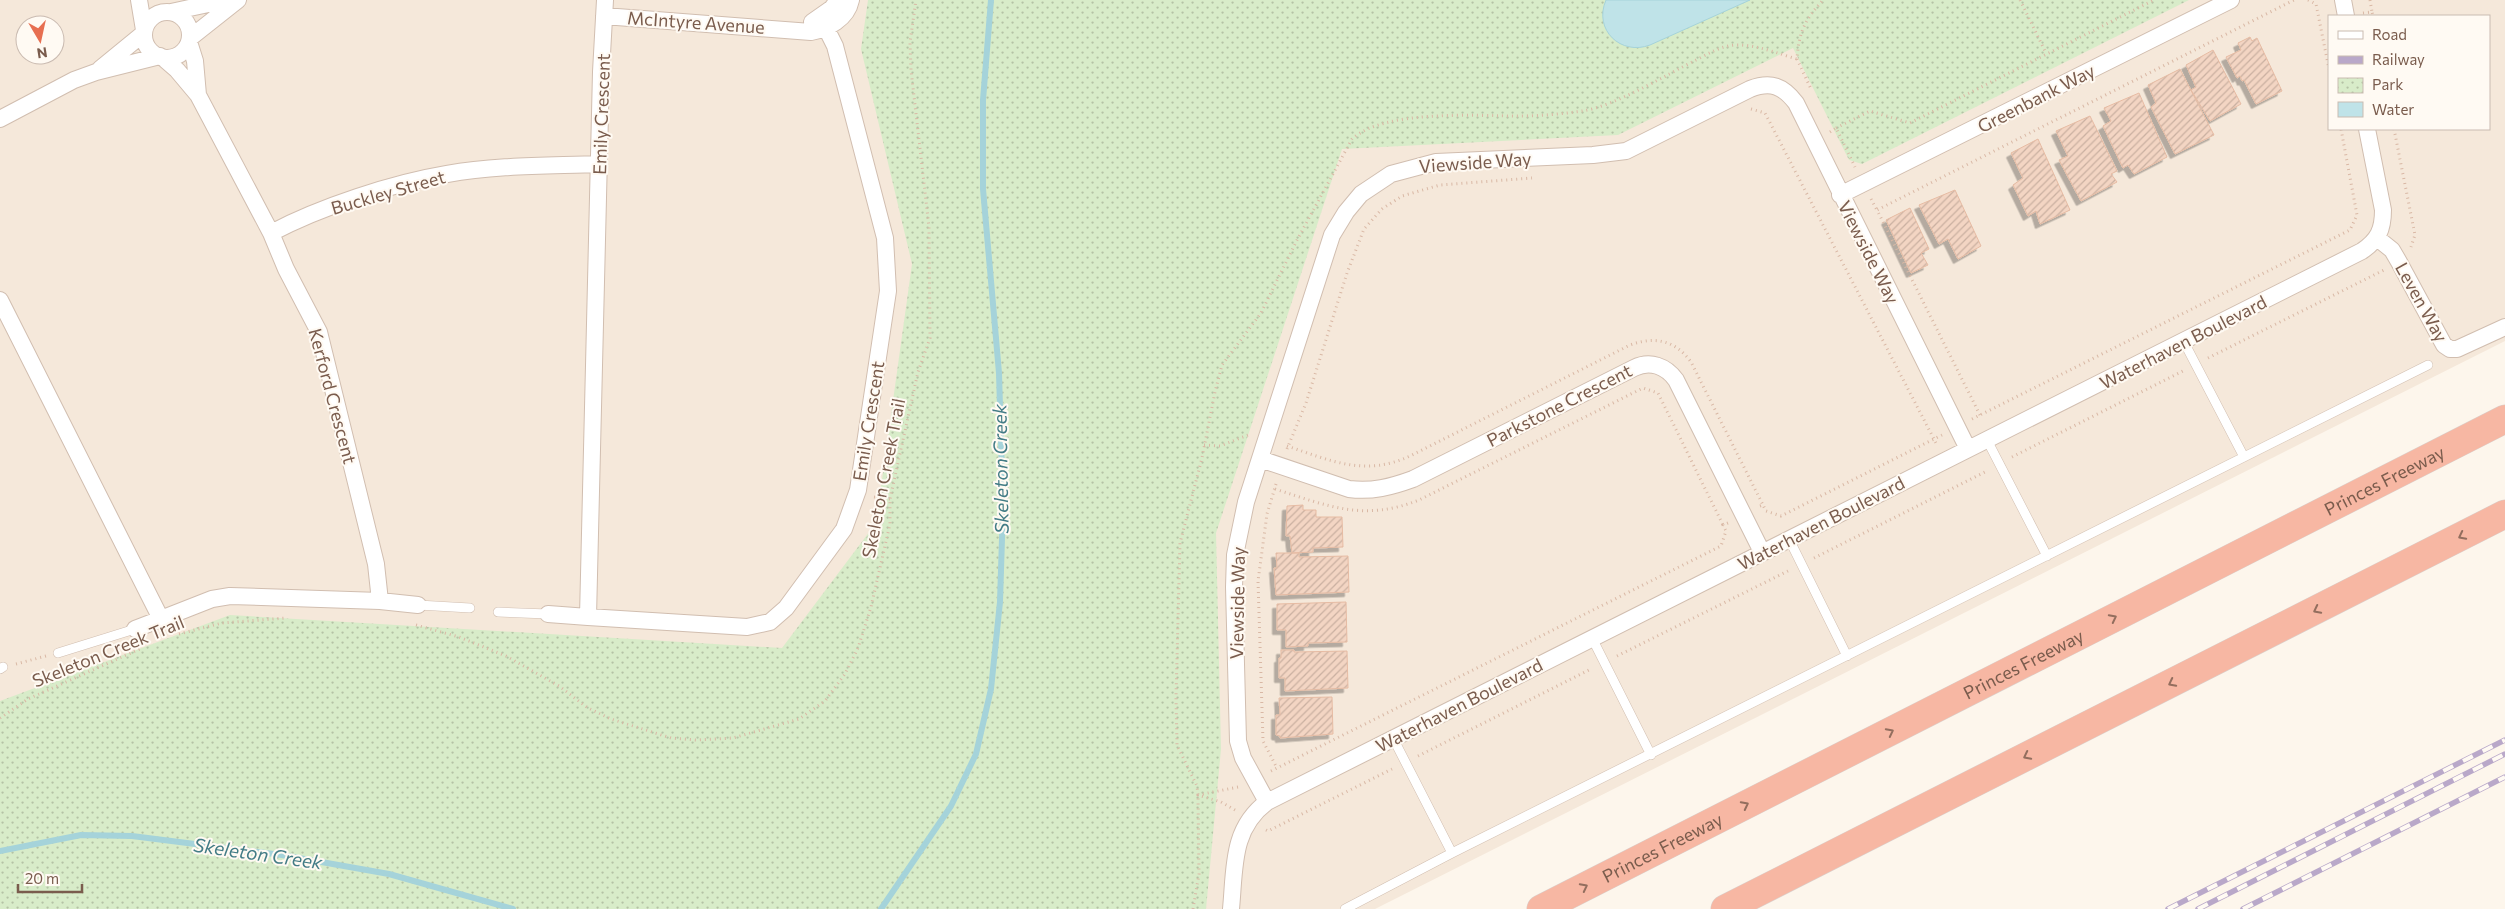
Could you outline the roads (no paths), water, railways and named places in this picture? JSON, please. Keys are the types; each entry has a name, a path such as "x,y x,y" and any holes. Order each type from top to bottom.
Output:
{"highway":[{"name":"Princes Freeway","path":"1541,909 2505,419"},
{"path":"1725,909 2505,514"}],"street":[{"path":"140,0 147,47 161,57"},
{"path":"96,72 144,31 153,16 166,8 227,0"},
{"path":"0,118 74,80 96,72 179,54 189,40 238,0"},
{"name":"McIntyre Avenue","path":"824,23 838,0"},
{"name":"McIntyre Avenue","path":"604,8 788,29 824,23 846,12 851,0"},
{"name":"Greenbank Way","path":"1840,195 2231,0"},
{"path":"2343,0 2346,15"},
{"path":"166,8 179,15 187,23 189,40"},
{"name":"Emily Crescent","path":"588,617 604,8"},
{"name":"Emily Crescent","path":"548,614 748,627 770,622 786,608 844,530 852,512 858,490 888,291 888,268 882,228 836,46 824,23"},
{"name":"Kerford Crescent","path":"189,40 195,61 198,95"},
{"name":"Kerford Crescent","path":"161,57 178,70 198,95 271,233 286,269 319,332 376,564 380,601"},
{"name":"Viewside Way","path":"1268,802 1243,758 1237,731 1234,586 1241,521 1332,235 1346,212 1362,194 1391,174 1436,162 1593,155 1626,151 1737,95 1768,84 1778,86 1788,93 1796,104 1968,449"},
{"path":"2367,130 2383,210 2383,222 2377,238"},
{"name":"Buckley Street","path":"271,233 296,220 424,179 498,168 599,164"},
{"name":"Leven Way","path":"2377,238 2392,250 2400,262 2444,345 2450,349 2457,350 2505,327"},
{"name":"Waterhaven Boulevard","path":"1231,909 1236,853 1242,830 1250,819 1268,802 2354,256 2377,238"},
{"path":"0,300 161,619"},
{"name":"Parkstone Crescent","path":"1260,459 1349,489 1386,488 1413,479 1634,368 1651,364 1666,370 1676,380 1762,552"},
{"path":"135,629 212,599 230,596 380,601 418,605"}],"lane":[{"path":"2184,342 2244,457"},
{"path":"1345,909 1452,853 2428,365"},
{"path":"1987,440 2047,556"},
{"path":"1789,539 1847,656"},
{"path":"418,605 470,608"},
{"name":"Emily Crescent","path":"498,612 548,614"},
{"path":"58,653 135,629"},
{"path":"1592,638 1651,755"},
{"path":"1393,738 1452,853"}],"water":[{"path":"1606,0 1750,0 1650,45 1629,47 1620,44 1612,38 1607,30 1603,21"}],"waterway":[{"name":"Skeleton Creek","path":"881,909 951,806 976,754 991,689 1000,602 1003,507 999,373 983,189 983,100 991,0"},
{"name":"Skeleton Creek","path":"0,851 81,835 132,836 282,855 389,874 513,909"}],"railway":[{"path":"2168,909 2505,740"},
{"path":"2198,909 2505,754"},
{"path":"2243,909 2505,777"}]}
